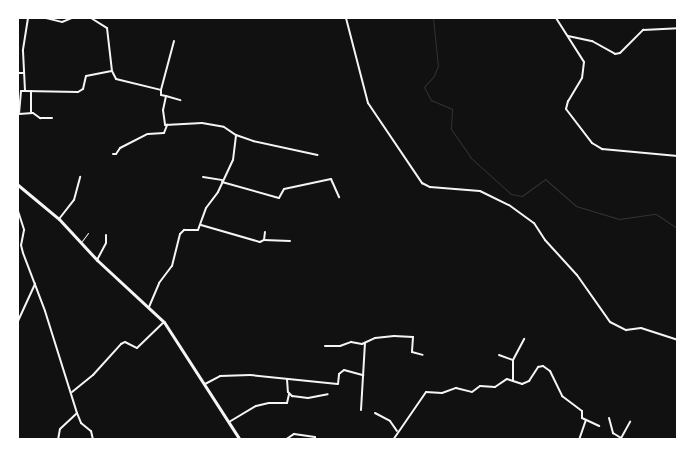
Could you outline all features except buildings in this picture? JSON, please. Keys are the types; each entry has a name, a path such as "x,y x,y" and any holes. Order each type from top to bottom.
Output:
{"main road":[{"path":"18,186 59,220 97,260 164,322 240,440"}],"street":[{"path":"25,91 23,51 28,18"},
{"path":"46,18 62,22 67,22 72,18"},
{"path":"91,18 107,28 112,71 116,79 161,90"},
{"path":"346,18 370,109 422,183 430,187 480,191 509,205 534,223 545,240 577,275 610,322 626,330 641,328 678,340"},
{"path":"556,18 584,62 582,78 568,101 566,109 592,143 602,149 678,156"},
{"path":"568,36 592,40 615,54 620,53 643,30 678,28"},
{"path":"174,41 161,95 180,100"},
{"path":"52,118 40,118 31,113 19,114 19,91 78,92 83,89 86,76 112,71"},
{"path":"18,73 24,73"},
{"path":"31,91 31,113"},
{"path":"166,96 163,110 164,123 167,125"},
{"path":"167,125 202,123 224,127 236,135 316,155"},
{"path":"113,154 116,154 120,148 148,134 164,133 167,125"},
{"path":"149,307 159,283 172,266 180,234 184,230 198,230 206,208 223,182 233,160 236,135"},
{"path":"203,176 258,194 280,198 284,189 332,179 339,197"},
{"path":"59,220 74,200 80,177"},
{"path":"18,211 24,232 21,247 81,423 90,429 93,440"},
{"path":"201,225 255,240 290,241"},
{"path":"264,240 265,232"},
{"path":"97,260 106,243 106,234"},
{"path":"18,321 35,284"},
{"path":"71,393 93,375 121,344 125,342 138,348 164,322"},
{"path":"325,346 365,343 375,338 413,337 412,352 422,354"},
{"path":"513,381 513,360 524,339"},
{"path":"361,410 365,343"},
{"path":"499,355 513,360"},
{"path":"393,440 397,431 426,392 442,393 456,388 472,392 482,385 495,387 503,380 522,384 527,383 538,367 543,366 550,371 562,396 582,411 581,418 599,426"},
{"path":"204,385 216,377 225,376 255,375 338,384 339,374 344,370 363,375"},
{"path":"229,422 244,412 263,404 287,403 289,394 287,379"},
{"path":"289,394 302,398 328,394"},
{"path":"58,440 60,429 77,412"},
{"path":"375,413 390,421 397,431"},
{"path":"609,418 613,432 620,439 630,422"},
{"path":"579,440 586,420"},
{"path":"285,440 294,434 315,437 315,440"}],"lane":[{"path":"80,243 88,234"}],"waterway":[{"path":"433,18 438,66 433,77 424,87 431,100 452,109 451,129 471,158 511,194 522,196 545,179 576,206 619,219 656,214 678,229"}]}
